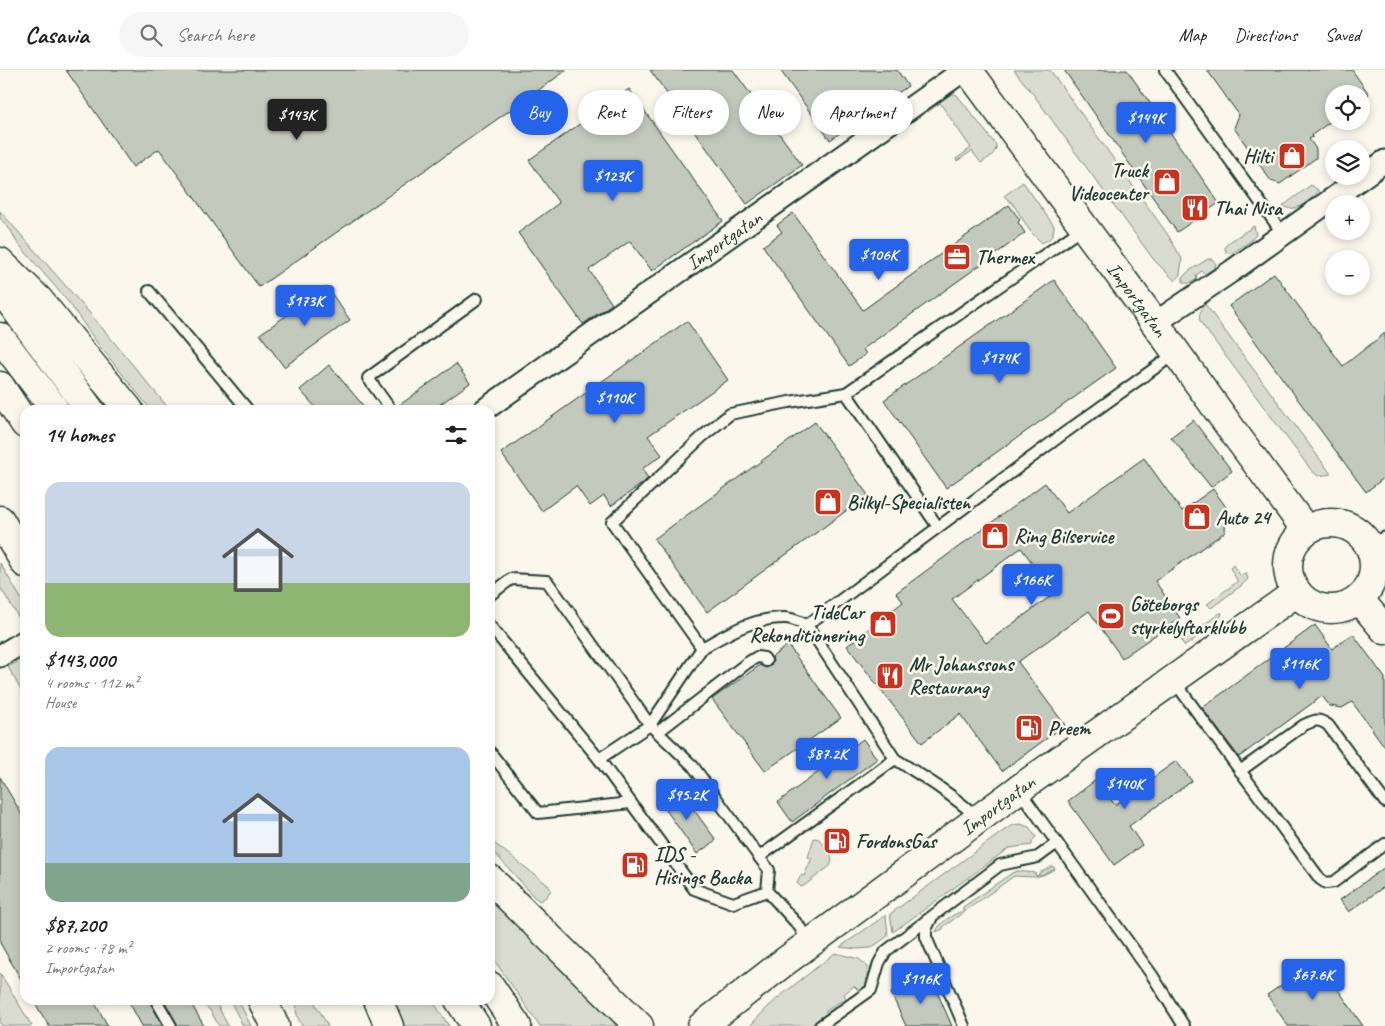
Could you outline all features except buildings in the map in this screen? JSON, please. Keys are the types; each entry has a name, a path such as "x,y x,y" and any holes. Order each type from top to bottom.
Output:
{"main road":[{"name":"Importgatan","path":"966,70 1155,322 1234,434 1306,530"},
{"path":"0,262 38,299 125,405"},
{"path":"0,288 86,405"},
{"path":"0,337 51,405"},
{"path":"0,386 20,416"},
{"path":"0,520 20,554"},
{"path":"1324,523 1343,524 1355,529 1378,546 1374,577 1368,589 1359,600 1353,603 1340,608 1320,608 1307,602 1293,586 1288,560 1296,540 1306,530 1324,523"},
{"name":"Importgatan","path":"702,1026 809,944 1019,789 1297,592"},
{"path":"1359,600 1368,608 1385,630"},
{"path":"495,884 639,1026"},
{"path":"495,993 517,1026"},
{"path":"264,1005 275,1026"},
{"path":"380,1005 389,1026"},
{"path":"463,1005 476,1026"}],"street":[{"name":"Importgatan","path":"491,405 966,70"},
{"path":"1155,322 1232,271 1385,161"},
{"path":"0,656 20,644"}],"lane":[{"path":"1165,70 1283,234"},
{"path":"702,648 612,522 703,436 730,414 846,393 1084,228"},
{"path":"149,291 244,405"},
{"path":"387,405 368,378 478,299"},
{"path":"807,625 1176,352"},
{"path":"846,393 938,527"},
{"path":"495,591 511,579 547,581 654,728 693,766 759,857 768,870 767,891 799,926 809,944"},
{"path":"654,728 702,648 730,632 755,621 786,618 807,625 895,759 966,807 978,819"},
{"path":"495,632 599,760 694,888 733,903 767,891"},
{"path":"599,760 654,728 757,657 764,658 766,661"},
{"path":"1173,680 1320,879 1326,883 1334,882 1385,844"},
{"path":"1240,771 1304,724 1322,720 1328,725 1385,802"},
{"path":"495,758 538,813 631,803"},
{"path":"759,857 895,759"},
{"path":"1019,789 1152,975 1184,1026"},
{"path":"820,1026 871,990 879,963 886,951 1000,865 1038,857 1057,843"},
{"path":"933,916 926,929 926,937 964,1026"},
{"path":"159,1005 171,1026"}],"shaded area":[{"path":"1014,70 1050,70 1168,235 1182,259 1180,274 1175,281 1154,260"},
{"path":"955,94 996,145 994,153 981,163 972,151 957,161 956,159 971,148 940,103 928,112 926,110 947,95"},
{"path":"1023,182 1054,226 1051,237 1042,243 1030,231 1013,204 1004,196"},
{"path":"1311,185 1318,192 1306,202 1292,208 1283,206"},
{"path":"0,211 93,317 166,405 147,405 95,340 70,304 16,241 12,232 0,218"},
{"path":"1254,226 1256,235 1249,242 1231,254 1226,252 1225,248 1228,243"},
{"path":"1208,259 1212,259 1216,264 1214,268 1205,274 1202,271 1196,275 1197,279 1191,282 1183,282 1183,277 1189,271"},
{"path":"1205,304 1331,474 1318,476 1311,470 1201,323 1199,315"},
{"path":"0,563 20,597 20,620 0,587"},
{"path":"1233,565 1241,576 1246,573 1248,579 1211,608 1207,604 1237,582 1230,568"},
{"path":"1222,613 1219,621 1185,646 1181,641"},
{"path":"20,661 20,688 8,667"},
{"path":"1020,824 1029,827 1036,837 1032,841 1032,845 1009,848 893,932 890,914 1006,829"},
{"path":"814,838 819,839 831,855 830,866 801,887 797,883 801,875 804,876 812,858 808,857"},
{"path":"495,844 548,885 551,890 540,901 495,853"},
{"path":"1053,866 1055,869 1043,875 1035,877 1014,876 943,927 943,929 936,932 947,919 963,911 963,907 1012,873 1017,871 1035,873 1036,876"},
{"path":"495,901 613,1019 616,1026 540,1026 495,961"},
{"path":"886,915 888,936 871,948 840,947"},
{"path":"835,953 859,959 868,967 866,985 860,992 854,986 844,994 847,1000 845,1002 841,1001 826,1011 827,1014 811,1026 750,1026 779,997"},
{"path":"0,973 32,1026 2,1026 0,1023"},
{"path":"204,1005 218,1005 228,1026 219,1026 210,1010"},
{"path":"232,1005 240,1005 251,1026 243,1026"},
{"path":"297,1005 316,1005 328,1026 302,1026"},
{"path":"392,1005 435,1005 449,1026 403,1026"}],"place":[{"name":"Hilti","path":"1292,156"},
{"name":"Truck Videocenter","path":"1167,182"},
{"name":"Thai Nisa","path":"1195,208"},
{"name":"Thermex","path":"957,257"},
{"name":"Bilkyl-Specialisten","path":"828,502"},
{"name":"Auto 24","path":"1197,517"},
{"name":"Ring Bilservice","path":"995,536"},
{"name":"Göteborgs styrkelyftarklubb","path":"1111,616"},
{"name":"TideCar Rekonditionering","path":"883,624"},
{"name":"Mr Johanssons Restaurang","path":"890,676"},
{"name":"Preem","path":"1029,728"},
{"name":"FordonsGas","path":"837,841"},
{"name":"IDS - Hisings Backa","path":"635,865"}]}
